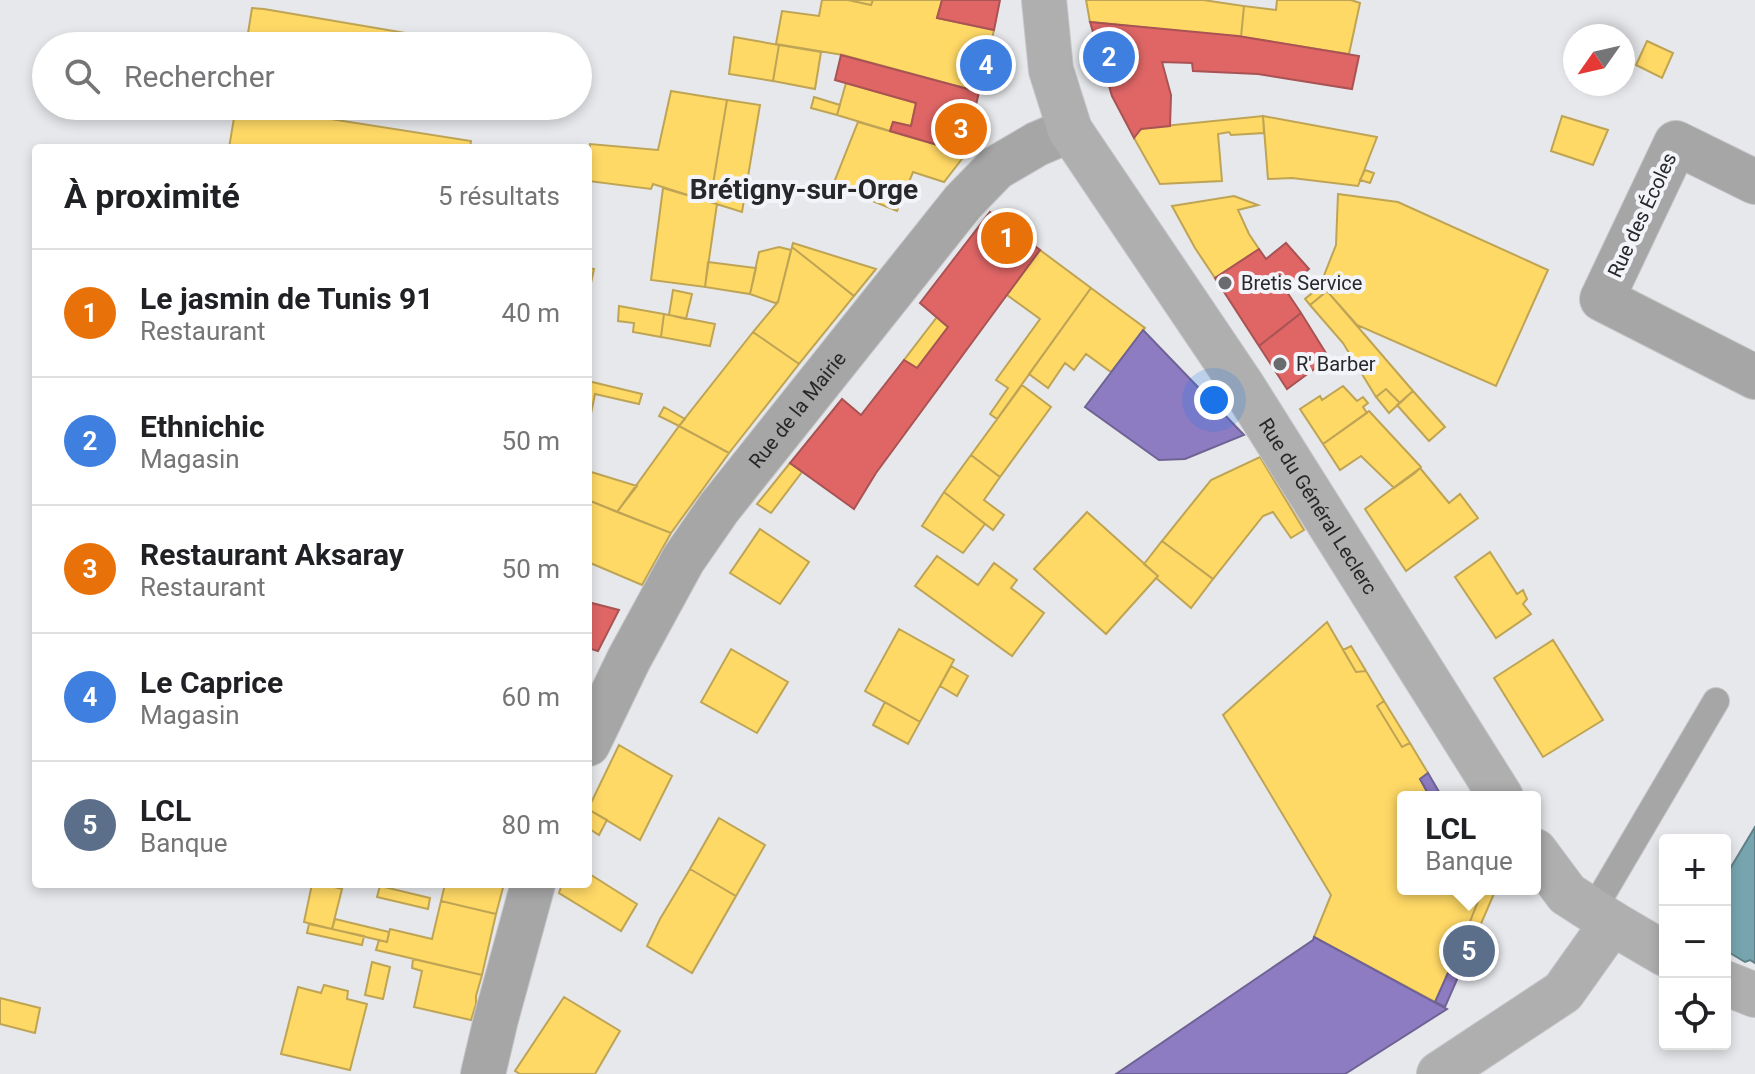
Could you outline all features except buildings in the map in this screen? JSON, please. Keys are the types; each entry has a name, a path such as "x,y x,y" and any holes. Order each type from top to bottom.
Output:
{"street":[{"name":"Rue du Général Leclerc","path":"1044,0 1051,70 1070,130 1242,385 1497,791"},
{"name":"Rue de la Mairie","path":"592,736 629,659 683,560 719,508 963,202 996,168 1037,144 1070,130"},
{"name":"Rue des Écoles","path":"1755,182 1676,143 1602,299 1755,377"},
{"path":"1541,859 1567,894 1659,950"},
{"path":"483,1074 532,888"},
{"path":"1439,1074 1563,992 1602,916"},
{"path":"1731,985 1755,995"}],"lane":[{"path":"1602,916 1716,701"}],"place":[{"name":"Ethnichic","path":"1109,57"},
{"name":"Le Caprice","path":"986,65"},
{"name":"Restaurant Aksaray","path":"961,129"},
{"name":"Le jasmin de Tunis 91","path":"1007,238"},
{"name":"Bretis Service","path":"1225,283"},
{"name":"R' Barber","path":"1280,364"},
{"name":"LCL","path":"1469,951"}],"district":[{"name":"Brétigny-sur-Orge","path":"804,189"}]}
